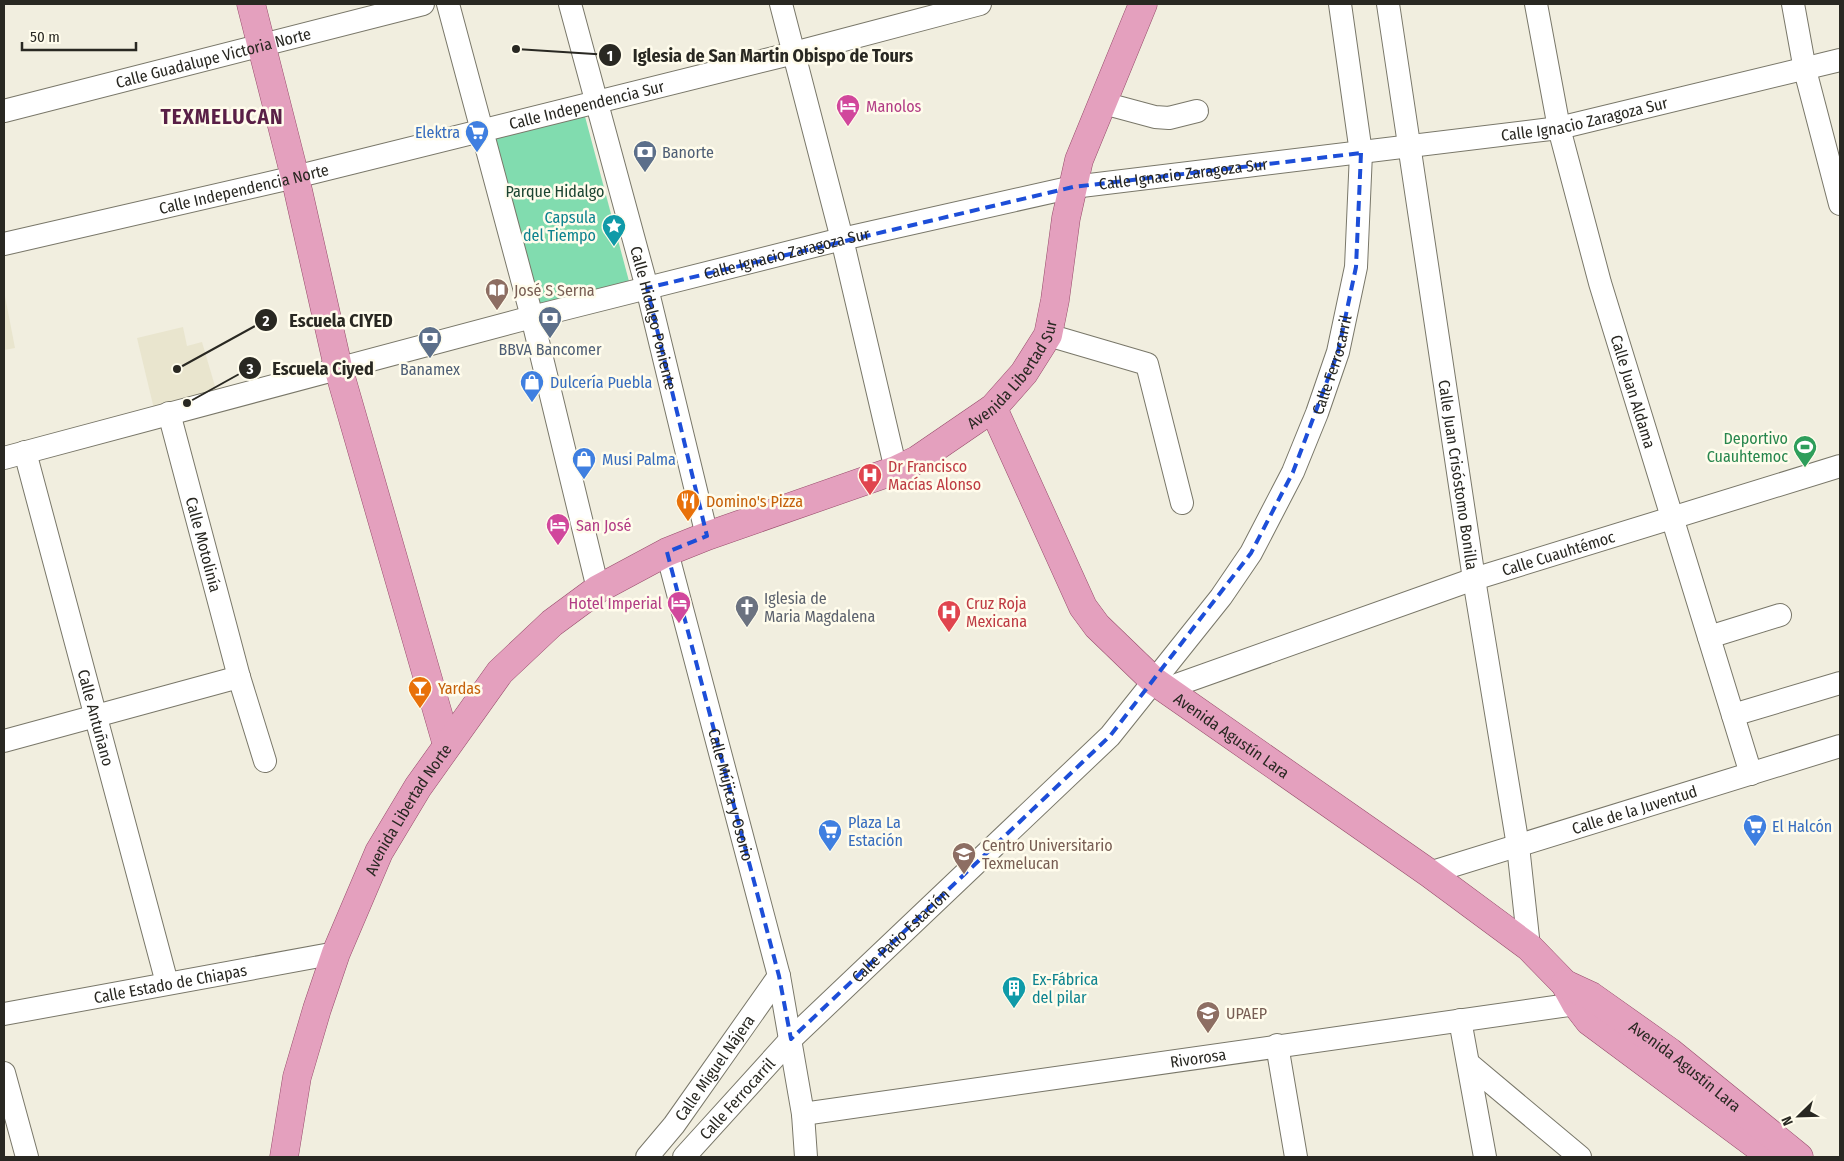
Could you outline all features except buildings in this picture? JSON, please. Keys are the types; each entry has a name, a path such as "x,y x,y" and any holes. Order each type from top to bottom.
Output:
{"main road":[{"path":"251,4 295,178 338,367 447,745"},
{"name":"Avenida Libertad Sur","path":"667,552 707,536 896,470 917,460 993,408 1024,373 1048,335 1079,160 1143,4"},
{"name":"Avenida Agustín Lara","path":"993,408 1083,607 1097,626 1160,685 1429,873 1529,946 1577,995 1662,1061 1800,1157"},
{"name":"Avenida Libertad Norte","path":"284,1157 297,1077 336,953 379,852 418,787 500,672 552,623 598,589 667,552"},
{"name":"Avenida Agustín Lara","path":"1662,1061 1772,1157"}],"street":[{"name":"Calle Guadalupe Victoria Norte","path":"4,111 423,4"},
{"path":"448,4 532,317 598,589"},
{"name":"Calle Hidalgo Poniente","path":"570,4 647,288 707,536"},
{"path":"781,4 842,239 896,470"},
{"name":"Calle Independencia Sur","path":"483,130 794,53 953,7 980,4"},
{"name":"Calle Ferrocarril","path":"1160,685 1251,553 1293,472 1317,413 1338,352 1356,267 1361,153 1340,4"},
{"name":"Calle Juan Crisóstomo Bonilla","path":"1388,4 1474,579 1518,846 1529,946"},
{"name":"Calle Juan Aldama","path":"1536,4 1559,128 1600,283 1751,774"},
{"path":"1793,4 1805,70 1840,204"},
{"name":"Calle Ignacio Zaragoza Sur","path":"4,458 338,367 532,317 842,239 1073,187 1559,128 1840,60"},
{"path":"1103,103 1155,117 1169,118 1197,111"},
{"name":"Calle Independencia Norte","path":"4,244 295,178 483,130"},
{"path":"1048,335 1146,364 1182,503"},
{"name":"Calle Motolinía","path":"169,413 239,677 265,762"},
{"name":"Calle Antuñano","path":"25,452 167,983"},
{"name":"Calle Cuauhtémoc","path":"1160,685 1474,579 1840,466"},
{"name":"Calle Mújica y Osorio","path":"667,552 779,976 803,1114 806,1157"},
{"path":"1710,637 1780,616"},
{"path":"4,741 97,718 239,677"},
{"path":"1734,715 1840,683"},
{"name":"Calle Patio Estación","path":"791,1039 1110,736 1160,685"},
{"name":"Calle de la Juventud","path":"1429,873 1840,746"},
{"name":"Calle Estado de Chiapas","path":"4,1014 336,953"},
{"name":"Calle Miguel Nájera","path":"647,1157 674,1125 779,976"},
{"name":"Rivorosa","path":"803,1114 1460,1020 1577,995"},
{"path":"1460,1020 1485,1157"},
{"name":"Calle Ferrocarril","path":"684,1157 791,1039"},
{"path":"1277,1045 1296,1157"},
{"path":"1469,1064 1580,1157"},
{"path":"4,1074 27,1157"}],"highlighted area":[{"path":"1361,153 1356,267 1338,352 1293,472 1251,553 1110,736 791,1039 779,976 667,552 707,536 647,288 1073,187"}],"shaded area":[{"path":"4,291 15,348 4,350"},
{"path":"183,327 187,346 202,342 217,393 154,409 137,338"}],"green space":[{"name":"Parque Hidalgo","path":"583,109 630,285 536,304 491,137"}],"place":[{"name":"Iglesia de San Martin Obispo de Tours","path":"516,49"},
{"name":"Manolos","path":"848,127"},
{"name":"Elektra","path":"477,153"},
{"name":"Banorte","path":"645,173"},
{"name":"Capsula del Tiempo","path":"614,247"},
{"name":"José S Serna","path":"497,311"},
{"name":"BBVA Bancomer","path":"550,339"},
{"name":"Banamex","path":"430,359"},
{"name":"Escuela CIYED","path":"177,369"},
{"name":"Escuela Ciyed","path":"187,403"},
{"name":"Dulcería Puebla","path":"532,403"},
{"name":"Deportivo Cuauhtemoc","path":"1805,468"},
{"name":"Musi Palma","path":"584,480"},
{"name":"Dr Francisco Macías Alonso","path":"870,496"},
{"name":"Domino's Pizza","path":"688,522"},
{"name":"San José","path":"558,546"},
{"name":"Hotel Imperial","path":"679,624"},
{"name":"Iglesia de Maria Magdalena","path":"747,628"},
{"name":"Cruz Roja Mexicana","path":"949,633"},
{"name":"Yardas","path":"420,709"},
{"name":"El Halcón","path":"1755,847"},
{"name":"Plaza La Estación","path":"830,852"},
{"name":"Centro Universitario Texmelucan","path":"964,875"},
{"name":"Ex-Fábrica del pilar","path":"1014,1009"},
{"name":"UPAEP","path":"1208,1034"}],"district":[{"name":"TEXMELUCAN","path":"222,117"}]}
